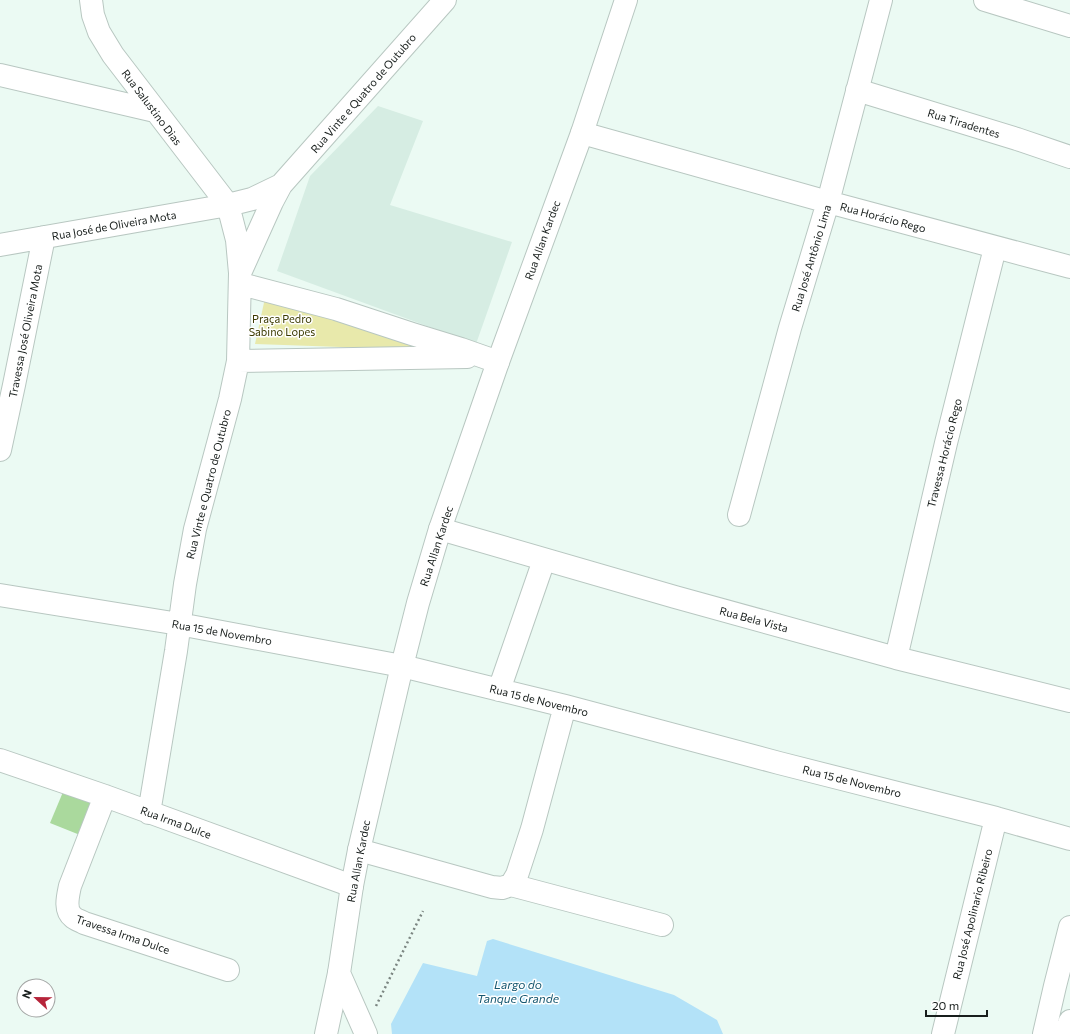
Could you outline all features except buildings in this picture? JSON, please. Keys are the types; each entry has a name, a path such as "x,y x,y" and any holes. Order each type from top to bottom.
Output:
{"street":[{"name":"Rua Salustino Dias","path":"91,0 93,16 99,32 113,55 228,205"},
{"name":"Rua Vinte e Quatro de Outubro","path":"241,278 272,202 281,185 445,0"},
{"name":"Rua Allan Kardec","path":"326,1034 339,974 359,850 418,603 491,359 582,133 626,0"},
{"name":"Rua José Antônio Lima","path":"739,515 790,328 828,202 880,0"},
{"path":"985,0 1070,26"},
{"path":"0,75 155,111"},
{"name":"Rua Tiradentes","path":"857,90 1017,139 1070,157"},
{"name":"Rua Horácio Rego","path":"582,133 1070,268"},
{"name":"Rua Vinte e Quatro de Outubro","path":"149,813 195,529 230,399 238,361 241,278 237,240 228,205 252,199 281,185"},
{"name":"Rua José de Oliveira Mota","path":"0,245 44,236 228,205"},
{"name":"Travessa José Oliveira Mota","path":"0,450 44,236"},
{"name":"Travessa Horácio Rego","path":"896,658 948,435 995,248"},
{"path":"241,278 491,359"},
{"path":"238,361 491,359"},
{"name":"Rua Bela Vista","path":"440,529 544,560 896,658 1070,701"},
{"path":"499,690 544,560"},
{"name":"Rua 15 de Novembro","path":"0,595 179,624 402,666 565,706 779,763 996,818 1070,840"},
{"path":"511,885 517,875 532,829 565,706"},
{"name":"Rua Irma Dulce","path":"0,760 105,796 352,886"},
{"name":"Travessa Irma Dulce","path":"105,796 70,886 68,910 72,917 84,923 228,970"},
{"name":"Rua José Apolinario Ribeiro","path":"943,1034 996,818"},
{"path":"359,850 492,887 502,888 511,885 662,925"},
{"path":"1044,1034 1054,986 1070,927"},
{"path":"339,974 366,1034"},
{"path":"1066,1034 1070,1021"}],"path":[{"path":"374,1010 423,911"}],"shaded area":[{"path":"378,106 423,121 390,205 512,242 476,344 277,271 310,176"}],"green space":[{"name":"Praça Pedro Sabino Lopes","path":"265,298 427,350 255,344"}],"water":[{"name":"Largo do Tanque Grande","path":"493,939 674,995 717,1020 723,1034 392,1034 391,1024 423,963 477,976 487,941"}]}
